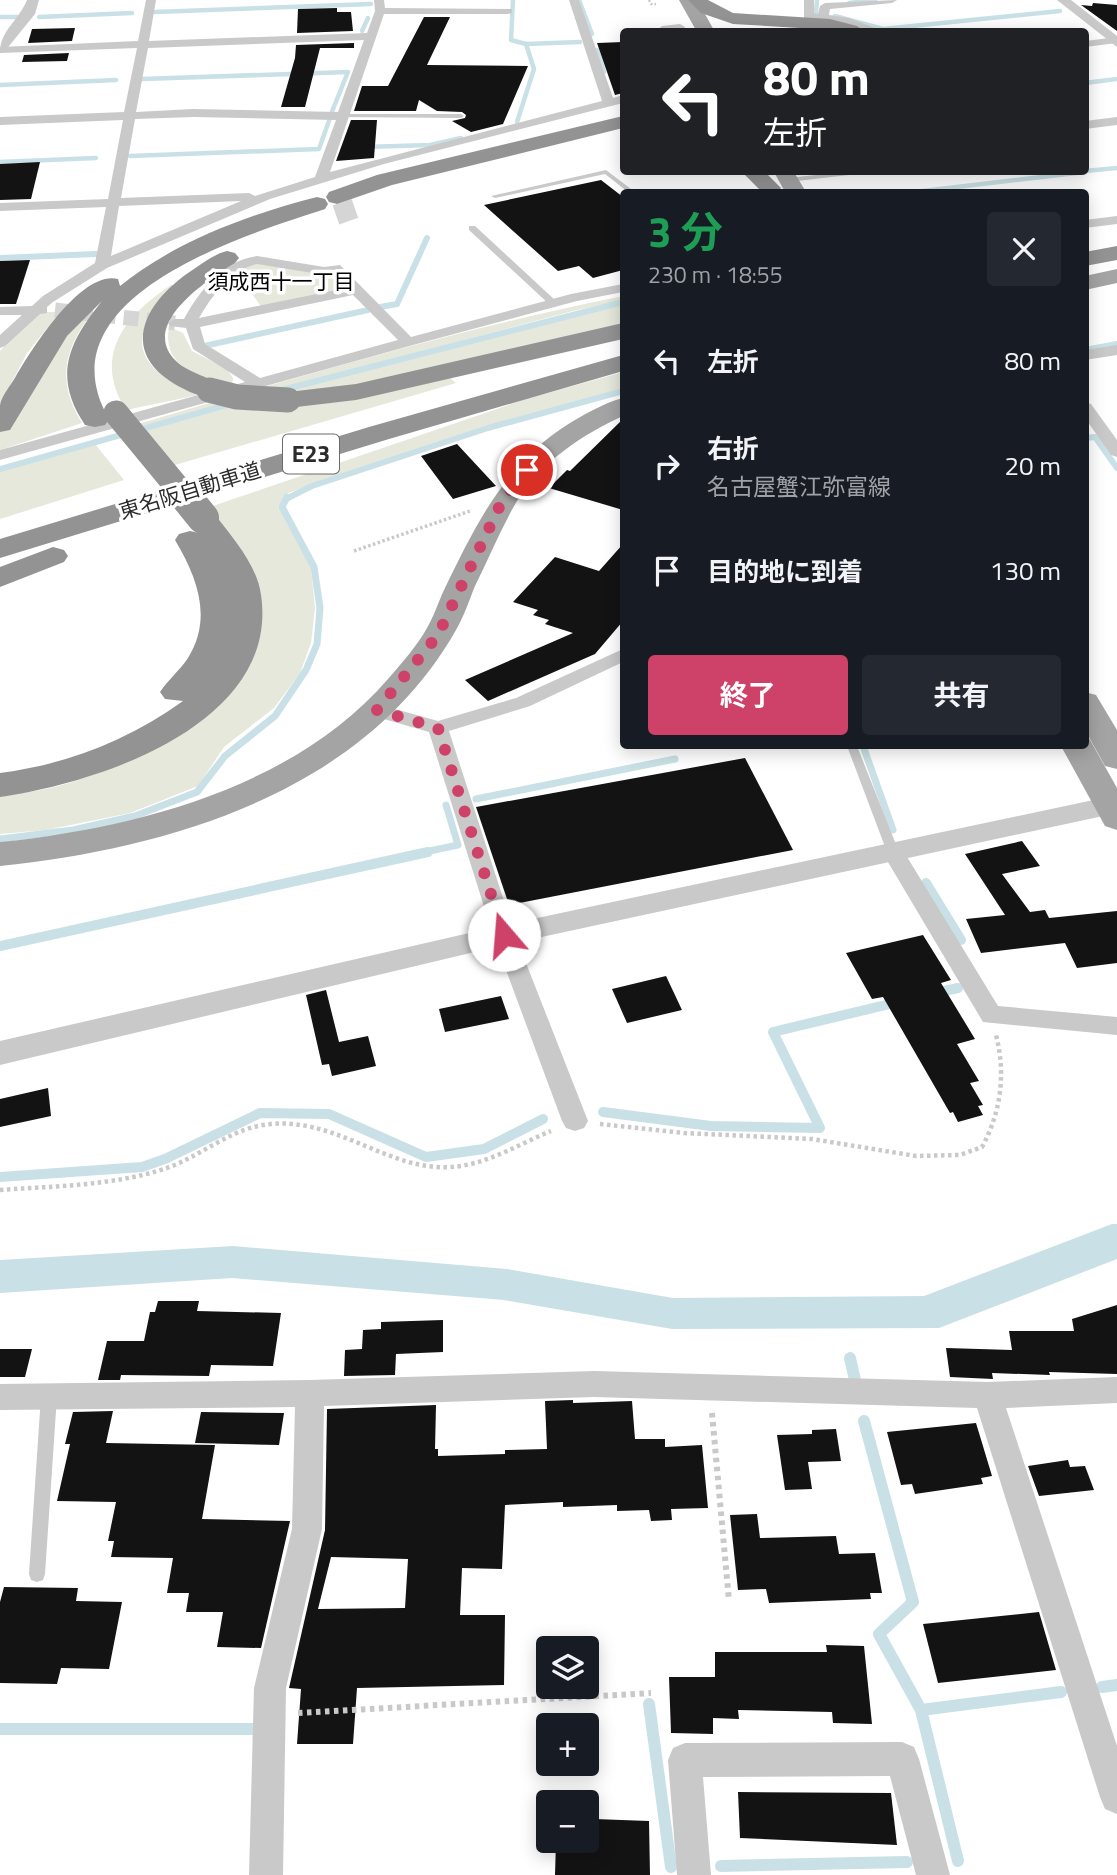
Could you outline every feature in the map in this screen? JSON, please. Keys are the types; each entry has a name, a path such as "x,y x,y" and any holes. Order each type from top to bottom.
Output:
{"highway":[{"path":"697,0 710,11 728,17 804,21 838,28"},
{"path":"770,28 827,24"},
{"path":"336,206 385,180 468,150 616,105"},
{"path":"385,180 620,123"},
{"path":"405,192 489,162 620,131"},
{"path":"0,785 63,774 117,755 186,715 225,676 243,640 247,622 246,595 227,551 191,521 82,392 79,364 95,324 133,287 177,260 336,206 556,155 620,144"},
{"path":"760,175 779,183"},
{"path":"1089,243 1117,239"},
{"path":"239,240 182,289 162,313 153,344 159,358 183,381 237,397 288,400 356,392 620,332"},
{"path":"0,424 55,332 91,296 137,267 166,254 239,240"},
{"path":"1089,258 1117,253"},
{"name":"東名阪自動車道","path":"0,530 369,417 620,348"},
{"name":"東名阪自動車道","path":"0,550 524,390 620,364"},
{"path":"0,578 134,524 452,417 524,390"},
{"path":"0,764 57,755 114,734 166,701 195,673 213,641 218,606 211,574 191,521"}],"main road":[{"path":"688,0 704,28"},
{"path":"663,6 680,28"},
{"path":"1089,282 1117,276"},
{"path":"0,854 94,842 154,828 217,807 288,773 335,743 377,710 438,635 503,499 534,463 559,442 602,415 620,407"},
{"path":"1089,709 1117,758"},
{"path":"1079,749 1115,809"}],"street":[{"path":"0,49 29,14 33,0"},
{"path":"137,44 140,0"},
{"path":"102,265 105,199 137,44 151,0"},
{"path":"0,343 35,310 72,282 102,265 265,196 380,161 616,105 574,0"},
{"path":"808,0 808,16 827,24 854,28"},
{"path":"827,24 825,6 892,0"},
{"path":"1063,0 1116,41"},
{"path":"321,178 341,116 372,36 380,5 508,11"},
{"path":"0,49 372,36"},
{"path":"1089,44 1116,41"},
{"path":"0,121 193,113 341,116"},
{"path":"109,153 123,115"},
{"path":"1089,124 1117,121"},
{"path":"0,207 105,199 265,196"},
{"path":"1089,224 1117,220"},
{"path":"257,383 198,346 191,319 219,281 249,261 264,260 325,271 335,268 408,342"},
{"path":"0,455 553,303 620,289"},
{"path":"175,323 192,324 356,290"},
{"path":"0,312 55,310"},
{"path":"1089,354 1117,350"},
{"path":"1089,413 1117,452"},
{"path":"377,710 438,728 523,702 620,656"},
{"path":"438,728 504,935 575,1121"},
{"path":"0,1053 504,935 893,852 1115,809"},
{"path":"893,852 991,1015 1117,1026"},
{"path":"0,1397 310,1393 594,1384 987,1395 1117,1390"},
{"path":"266,1875 270,1688 307,1529 310,1393"},
{"path":"987,1395 1117,1797"},
{"path":"694,1875 685,1760 902,1759 933,1875"}],"lane":[{"path":"341,116 461,116"},
{"path":"495,196 606,172 628,189"},
{"path":"779,183 835,175"},
{"path":"472,228 553,303"},
{"path":"853,749 893,852"},
{"path":"37,1574 49,1396"}],"path":[{"path":"649,0 651,4 663,6"},
{"path":"354,551 503,499"},
{"path":"0,1190 137,1177 168,1168 248,1128 270,1124 328,1130 427,1166 453,1167 482,1159 575,1121 684,1133 813,1139 916,1156 960,1155 982,1147 998,1111 1002,1059 991,1015"},
{"path":"710,1388 729,1601"},
{"path":"270,1714 651,1693"}],"shaded area":[{"path":"255,263 335,273 348,287 344,291 262,308 246,285 211,293 243,267"},
{"path":"171,285 176,286 149,320 143,334 142,346 146,358 163,376 198,395 126,410 116,390 112,372 113,354 118,338 140,310"},
{"path":"620,297 620,301 138,427 135,425 317,372 561,309"},
{"path":"620,305 620,327 449,377 456,383 168,467 140,432 419,355"},
{"path":"40,312 60,312 27,353 0,405 0,351 27,321"},
{"path":"81,314 90,316 74,342 66,368 69,395 82,423 0,450 0,425"},
{"path":"169,327 183,333 192,351 227,369 233,378 232,385 228,388 185,368 171,352 168,341"},
{"path":"620,373 620,389 485,427 285,494 278,507 311,568 315,608 311,643 300,673 274,708 224,747 198,786 130,813 46,830 0,834 0,795 52,787 101,772 192,722 226,530 210,507 523,400"},
{"path":"95,444 124,480 0,519 0,471"}],"water":[{"path":"1117,1224 1117,1259 939,1328 672,1329 504,1300 232,1278 0,1293 0,1260 233,1246 507,1269 673,1298 924,1296"}],"building":[{"path":"1093,3 1117,5 1117,31 1081,5 1092,6"},
{"path":"337,8 337,12 351,12 353,31 297,33 298,9"},
{"path":"424,17 450,17 427,65 528,66 503,124 471,132 452,121 465,118 466,115 462,112 437,111 419,100 416,111 354,111 362,86 388,86"},
{"path":"75,28 72,41 28,43 32,29"},
{"path":"620,42 620,94 615,95 597,43"},
{"path":"354,43 354,48 320,48 305,107 281,107 296,45"},
{"path":"69,53 67,61 22,62 24,55"},
{"path":"351,120 377,120 374,158 336,161"},
{"path":"40,162 31,199 0,200 0,164"},
{"path":"601,180 620,195 620,271 593,278 579,266 558,271 484,205"},
{"path":"30,260 16,304 0,304 0,261"},
{"path":"620,422 620,509 549,488 567,470 570,471"},
{"path":"457,444 496,486 453,499 421,456"},
{"path":"620,547 620,625 595,654 488,701 465,680 573,633 545,624 549,620 533,615 538,610 513,602 555,557 599,571"},
{"path":"745,758 793,850 509,905 476,807"},
{"path":"1022,841 1040,866 1002,874 1030,912 1045,910 1049,918 1117,911 1117,963 1077,968 1065,943 981,953 966,919 1005,915 965,854"},
{"path":"923,935 951,980 941,983 975,1039 957,1044 979,1081 970,1083 983,1105 978,1106 983,1115 958,1122 953,1112 950,1113 883,997 872,999 846,953"},
{"path":"666,976 682,1010 627,1023 612,989"},
{"path":"326,990 339,1042 368,1036 376,1066 332,1076 329,1064 322,1065 306,995"},
{"path":"501,996 509,1019 445,1032 439,1009"},
{"path":"48,1088 51,1116 0,1127 0,1099"},
{"path":"158,1301 199,1301 197,1311 281,1313 273,1366 211,1365 209,1376 121,1375 120,1380 98,1380 107,1341 144,1341 150,1312 155,1312"},
{"path":"1117,1305 1117,1374 992,1373 993,1379 950,1377 946,1348 1012,1350 1009,1331 1074,1331 1072,1319"},
{"path":"443,1320 443,1352 396,1354 395,1375 344,1376 345,1350 362,1349 363,1330 381,1329 381,1322"},
{"path":"0,1349 32,1349 25,1377 0,1377"},
{"path":"545,1401 632,1401 635,1439 665,1439 665,1447 702,1445 708,1508 671,1509 672,1520 651,1521 649,1510 617,1511 617,1505 563,1507 563,1502 505,1505 502,1569 462,1568 460,1615 505,1615 504,1685 357,1688 353,1744 297,1744 301,1689 289,1688 325,1530 327,1409 436,1405 435,1449 438,1449 438,1456 505,1454 505,1450 547,1449","holes":["331,1557 408,1559 405,1608 318,1609"]},
{"path":"113,1411 106,1443 215,1445 202,1519 290,1521 261,1648 217,1647 223,1612 186,1612 189,1593 167,1593 173,1558 111,1557 114,1541 108,1541 116,1502 57,1501 70,1444 65,1444 73,1412"},
{"path":"201,1412 284,1413 279,1445 195,1443"},
{"path":"976,1423 992,1476 981,1478 983,1484 915,1494 912,1484 901,1485 887,1432"},
{"path":"836,1429 841,1461 808,1462 812,1489 785,1490 777,1435 812,1434 812,1430"},
{"path":"1068,1460 1070,1467 1085,1466 1094,1490 1039,1496 1028,1466"},
{"path":"757,1514 760,1538 836,1536 839,1554 875,1553 882,1593 870,1593 871,1599 769,1603 766,1589 738,1590 730,1515"},
{"path":"4,1587 78,1588 76,1601 122,1602 109,1669 61,1668 57,1684 0,1683 0,1602"},
{"path":"1039,1612 1056,1670 938,1683 923,1624"},
{"path":"826,1645 864,1646 872,1724 833,1723 832,1712 738,1710 739,1719 713,1718 713,1734 671,1733 669,1677 715,1677 715,1652 827,1652"},
{"path":"738,1792 891,1793 897,1845 740,1838"},
{"path":"599,1819 649,1821 650,1875 555,1875 556,1853 599,1853"}],"waterway":[{"path":"513,0 511,40 526,44"},
{"path":"579,0 592,34"},
{"path":"816,13 817,0"},
{"path":"849,3 875,0"},
{"path":"155,12 371,4"},
{"path":"893,28 1060,11"},
{"path":"39,17 132,13"},
{"path":"835,16 879,28"},
{"path":"0,17 17,17"},
{"path":"362,31 368,18"},
{"path":"526,44 580,42"},
{"path":"517,122 534,69 526,44"},
{"path":"597,50 604,72"},
{"path":"142,79 348,72 331,114"},
{"path":"1089,82 1117,79"},
{"path":"0,85 116,80"},
{"path":"130,156 319,149 330,118"},
{"path":"365,147 430,145 461,138"},
{"path":"0,162 96,158"},
{"path":"1089,171 1117,168"},
{"path":"940,189 1059,175"},
{"path":"380,307 397,304 427,238"},
{"path":"0,258 96,254"},
{"path":"278,391 620,303"},
{"path":"204,346 368,310"},
{"path":"1089,349 1117,344"},
{"path":"286,499 312,486 488,428 620,392"},
{"path":"0,469 234,403"},
{"path":"1089,438 1095,437 1117,468"},
{"path":"0,839 73,830 135,816 197,792 225,756 275,716 306,670 317,644 320,608 314,567 282,507 286,499"},
{"path":"864,749 893,830"},
{"path":"476,799 675,759"},
{"path":"420,853 458,845 446,805"},
{"path":"0,946 428,852"},
{"path":"926,883 961,940"},
{"path":"935,993 958,988"},
{"path":"603,1112 711,1126 820,1128 773,1032 898,1002"},
{"path":"0,1177 142,1167 165,1159 260,1113 329,1114 426,1157 484,1149 543,1119"},
{"path":"850,1358 855,1380"},
{"path":"864,1421 913,1602 879,1634 921,1710"},
{"path":"1102,1687 1117,1685"},
{"path":"921,1710 1061,1692"},
{"path":"649,1704 671,1867"},
{"path":"921,1710 958,1861"},
{"path":"0,1729 255,1729"},
{"path":"721,1866 907,1862"}],"tunnel":[{"path":"336,215 356,208"},
{"path":"55,310 175,323"}],"district":[{"name":"須成西十一丁目","path":"281,282"}],"route":[{"path":"504,935 438,728 377,710 438,635 503,499 527,470"}]}
